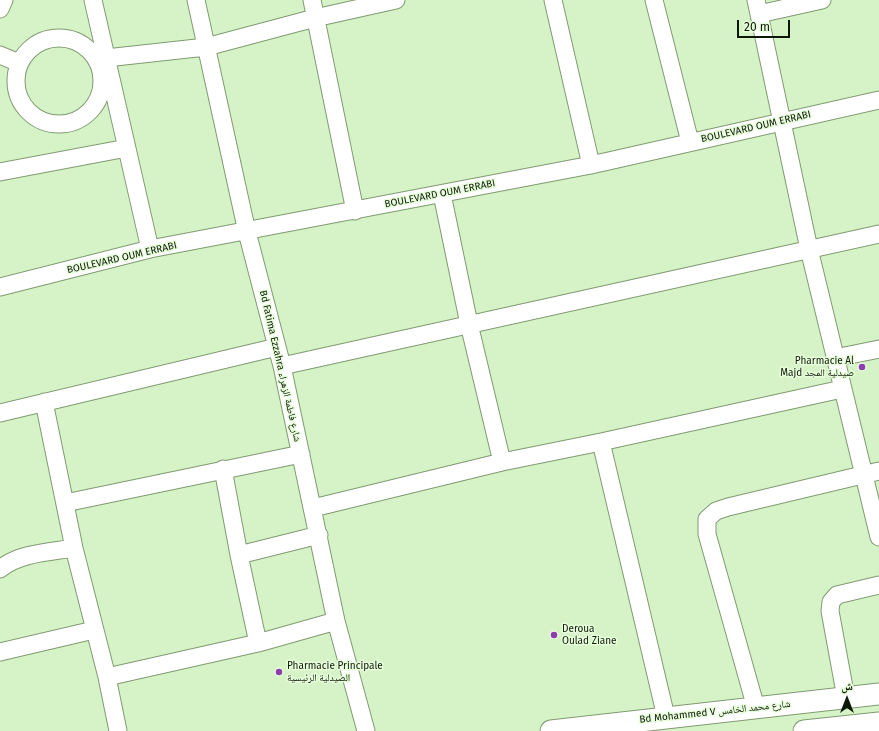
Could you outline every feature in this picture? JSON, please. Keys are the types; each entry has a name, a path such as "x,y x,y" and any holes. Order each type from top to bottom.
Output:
{"street":[{"path":"0,8 4,0"},
{"path":"93,0 103,61 127,148 150,249"},
{"name":"Bd Fatima Ezzahra شارع فاطمة الزهراء","path":"196,0 247,232 282,366 336,621 366,731"},
{"path":"312,0 355,211"},
{"path":"103,61 206,47 316,18 396,0"},
{"path":"553,0 591,165"},
{"path":"654,0 690,142"},
{"path":"822,0 758,7 842,389 872,473 879,537"},
{"path":"60,37 84,44 103,61 104,85 96,106 80,120 59,125 38,120 22,105 15,84 19,63 36,44 60,37"},
{"path":"0,55 19,63"},
{"name":"BOULEVARD OUM ERRABI","path":"0,287 150,249 247,232 591,165 782,120 879,100"},
{"path":"0,172 127,148"},
{"path":"442,194 469,324 502,462"},
{"path":"282,366 879,234"},
{"path":"0,413 277,347"},
{"path":"835,358 879,349"},
{"path":"313,508 502,462 601,442 842,389"},
{"path":"44,402 74,548 107,677 118,731"},
{"path":"601,442 666,717"},
{"path":"65,503 301,454"},
{"path":"223,469 258,643"},
{"path":"756,708 707,534 707,519 716,511 728,507 872,473"},
{"path":"239,554 319,535"},
{"path":"0,569 7,563 19,558 74,548"},
{"path":"846,698 830,611 831,602 837,595 879,585"},
{"path":"107,677 258,643 336,621"},
{"path":"0,652 94,630"},
{"name":"Bd Mohammed V شارع محمد الخامس","path":"551,731 879,694"},
{"path":"804,731 879,723"}],"place":[{"name":"Pharmacie Al Majd صيدلية المجد","path":"862,367"},
{"name":"Deroua Oulad Ziane","path":"554,635"},
{"name":"Pharmacie Principale الصيدلية الرئيسية","path":"279,672"}]}
